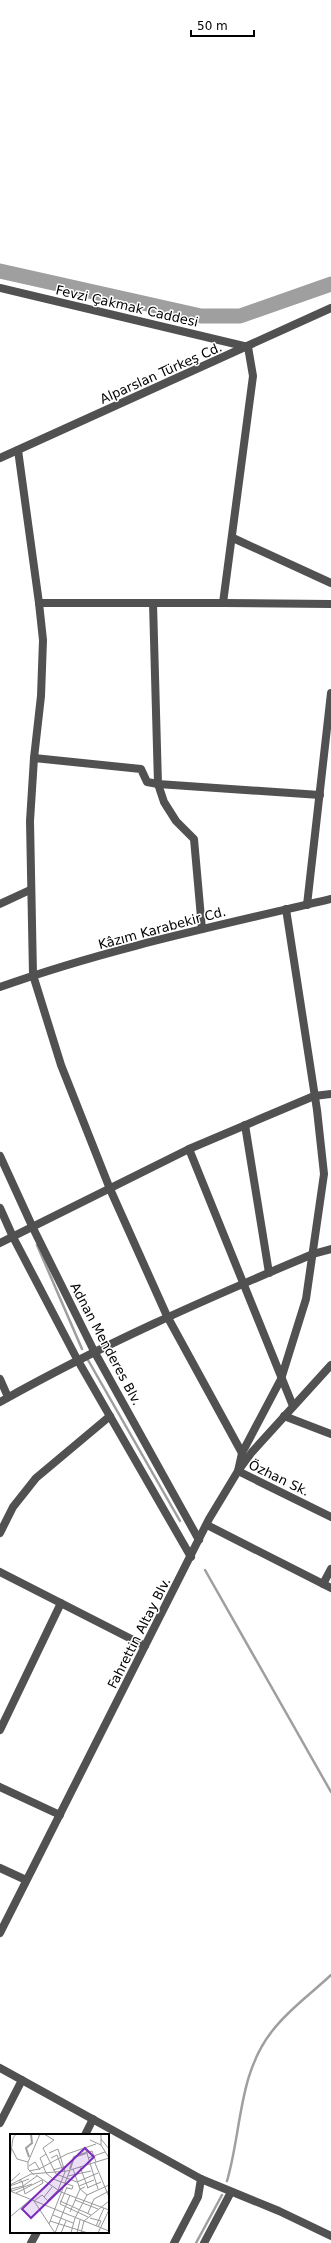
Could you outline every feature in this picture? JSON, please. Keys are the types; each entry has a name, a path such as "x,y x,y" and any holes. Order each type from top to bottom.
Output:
{"street":[{"name":"Fevzi Çakmak Caddesi","path":"0,288 248,347"},
{"name":"Alparslan Türkeş Cd.","path":"0,458 248,347 331,308"},
{"path":"223,603 233,538 253,376 248,347"},
{"path":"18,450 40,603 43,668 34,758 30,821 30,890 33,975 61,1065 110,1189 167,1316 242,1453"},
{"path":"233,538 331,583"},
{"path":"40,603 331,604"},
{"path":"153,603 158,784 164,802 176,820 194,839 202,929"},
{"path":"307,905 331,693"},
{"path":"34,758 141,769 147,782 158,784 320,795"},
{"path":"0,904 30,890"},
{"name":"Kâzım Karabekir Cd.","path":"0,987 33,975 202,929 331,899"},
{"path":"238,1471 242,1453 281,1379 306,1299 324,1174 286,909"},
{"path":"0,1244 189,1148 314,1096 331,1094"},
{"path":"244,1125 269,1273"},
{"path":"189,1148 242,1284 293,1406"},
{"name":"Adnan Menderes Blv.","path":"0,1156 33,1228 94,1351 199,1540"},
{"path":"0,1208 13,1237 78,1359 191,1556"},
{"path":"0,1402 78,1359 167,1316 313,1254 331,1249"},
{"name":"Fahrettin Altay Blv.","path":"0,1933 199,1540 238,1471 284,1416 331,1365"},
{"path":"0,1378 8,1397"},
{"path":"0,1533 14,1507 29,1486 43,1471 110,1416"},
{"path":"284,1416 331,1434"},
{"name":"Özhan Sk.","path":"238,1471 331,1517"},
{"path":"207,1525 331,1588"},
{"path":"323,1584 331,1569"},
{"path":"0,1572 145,1646"},
{"path":"0,1730 61,1603"},
{"path":"0,1787 60,1815"},
{"path":"0,1868 26,1880"},
{"path":"0,2068 201,2179 331,2236"},
{"path":"0,2123 22,2080"},
{"path":"85,2134 92,2119"},
{"path":"174,2243 198,2197 201,2179"},
{"path":"204,2243 231,2192"},
{"path":"31,2243 36,2233"}],"waterway":[{"path":"0,271 201,316 240,316 331,284"},
{"path":"37,1245 82,1349"},
{"path":"88,1360 180,1521"},
{"path":"205,1570 331,1792"},
{"path":"227,2181 232,2162 242,2102 253,2065 262,2047 279,2022 331,1975"},
{"path":"196,2243 222,2195"}]}
